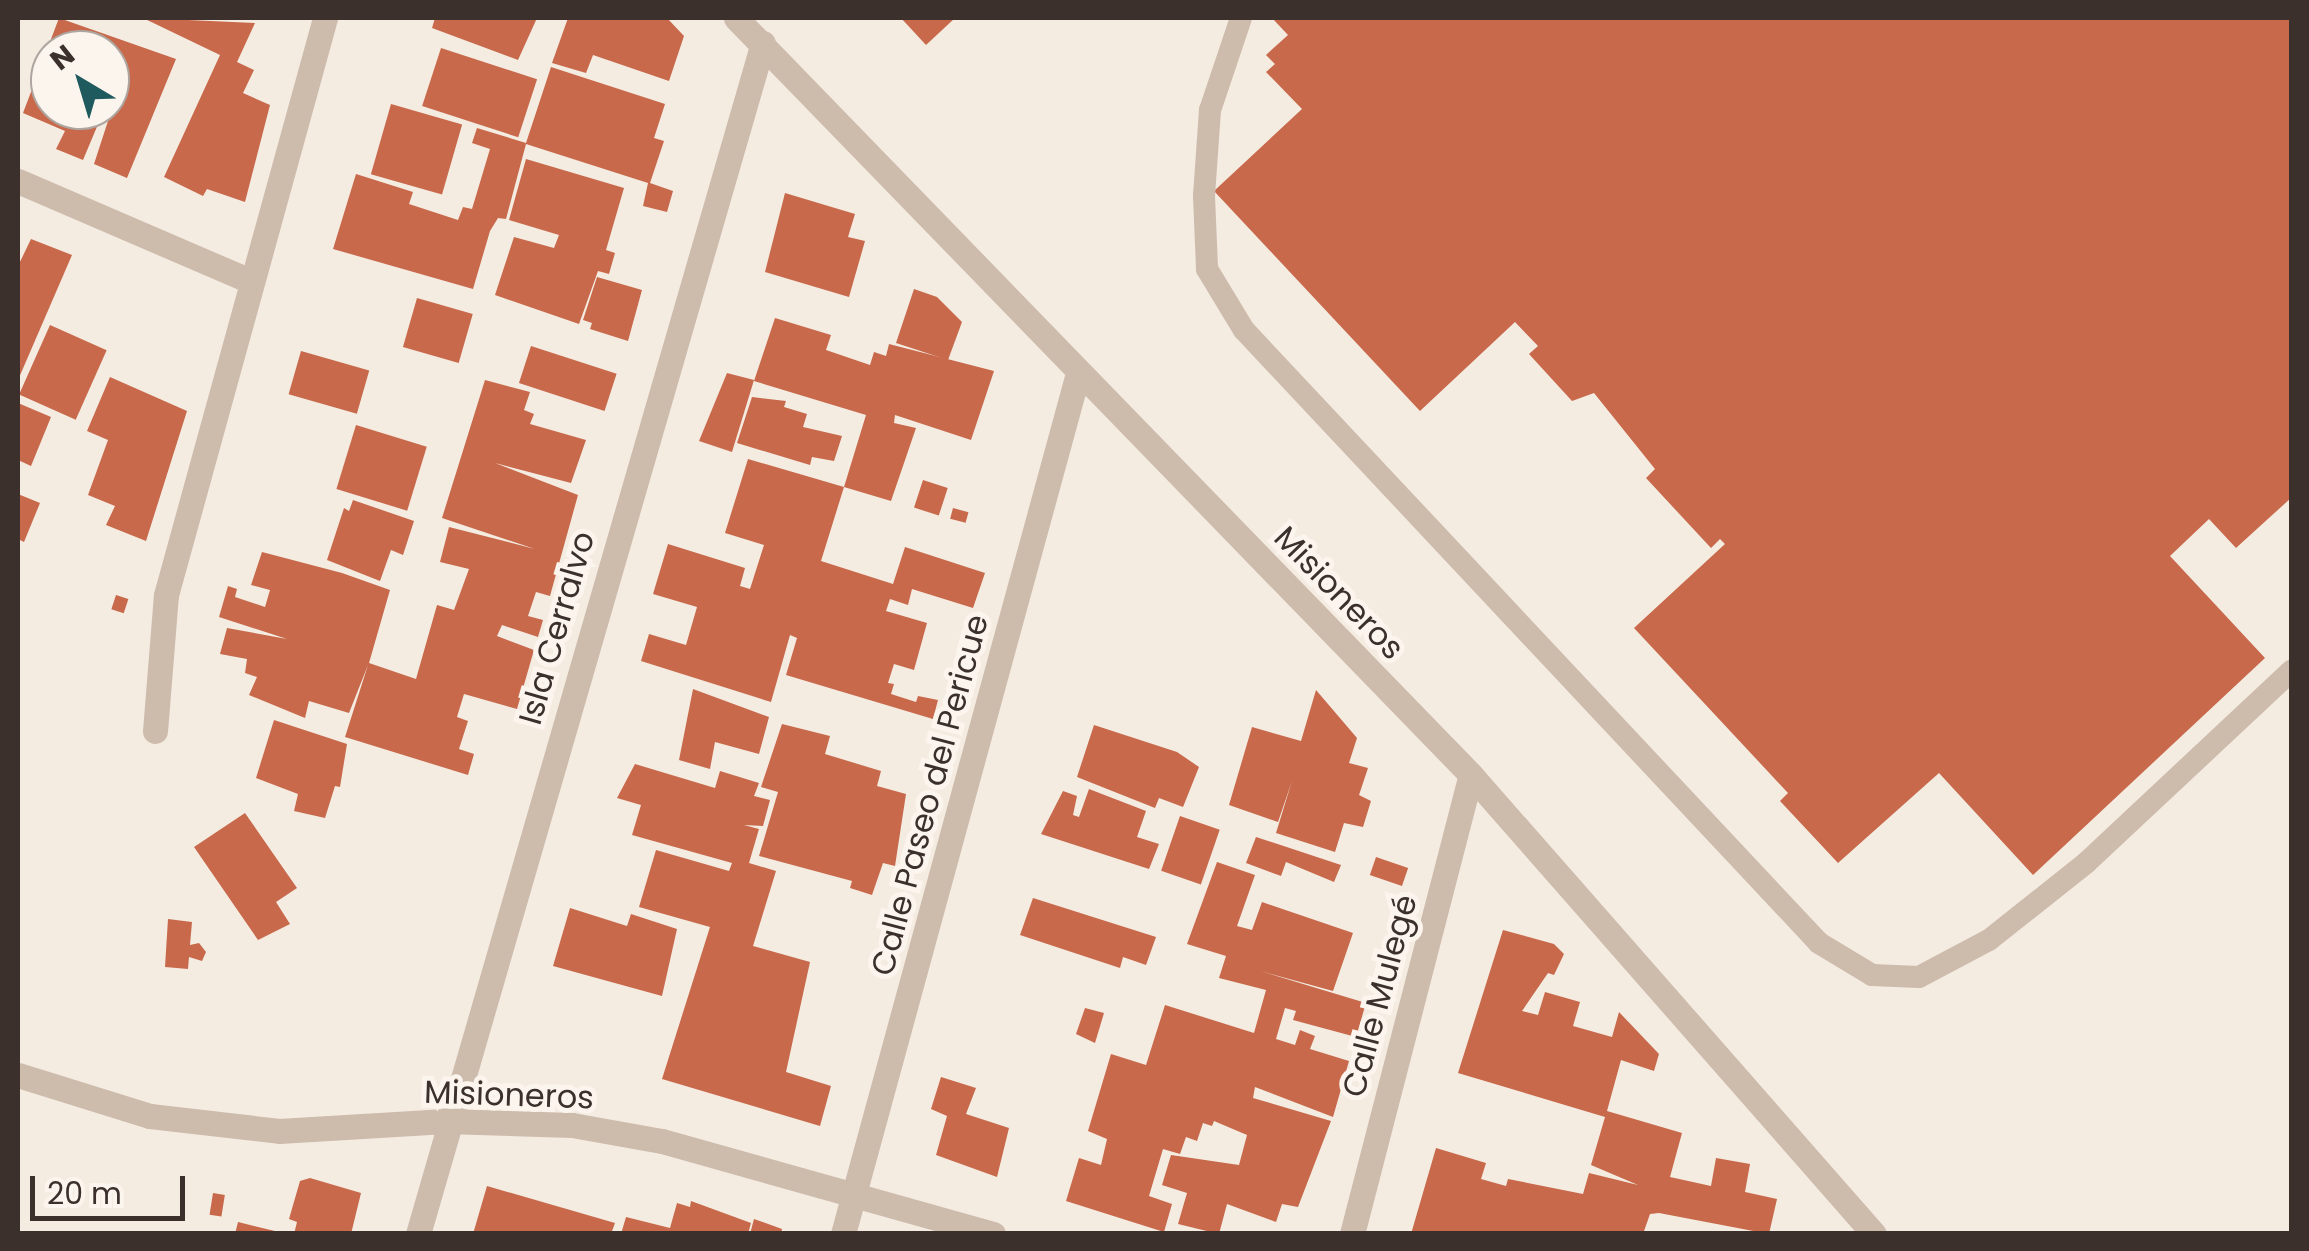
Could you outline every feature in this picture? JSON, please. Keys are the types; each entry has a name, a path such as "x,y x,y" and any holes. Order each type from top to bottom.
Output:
{"street":[{"path":"156,731 166,595 325,18"},
{"name":"Misioneros","path":"736,18 1472,775 1874,1234"},
{"name":"Isla Cerralvo","path":"418,1234 446,1121 763,43"},
{"path":"18,181 250,281"},
{"name":"Calle Paseo del Pericue","path":"843,1234 1078,373"},
{"name":"Calle Mulegé","path":"1352,1234 1472,775"},
{"name":"Misioneros","path":"18,1074 150,1116 279,1131 446,1121 572,1125 662,1140 993,1234"}],"lane":[{"path":"1242,18 1210,110 1204,196 1207,268 1244,330 1818,944 1872,975 1919,977 1989,940 2086,863 2292,670"}],"building":[{"path":"59,18 93,30 54,30"},
{"path":"143,18 255,23 237,62 254,70 243,93 270,105 245,202 207,189 203,196 164,177 220,55"},
{"path":"435,18 537,18 518,60 432,28"},
{"path":"568,18 667,18 684,36 669,81 593,55 586,73 552,63"},
{"path":"901,18 955,18 926,45"},
{"path":"1272,18 2292,18 2292,497 2236,548 2209,519 2170,556 2265,658 2033,875 1939,773 1838,863 1780,801 1788,793 1634,628 1725,544 1720,539 1711,548 1646,478 1655,469 1594,393 1572,401 1529,354 1538,346 1515,322 1420,411 1214,191 1302,109 1266,72 1275,64 1266,55 1288,35"},
{"path":"130,43 176,59 127,178 94,164 105,130 130,130"},
{"path":"441,48 537,79 518,137 422,106"},
{"path":"551,67 665,104 654,138 664,141 650,183 673,191 667,212 643,206 648,183 526,144 506,219 498,218 490,231 473,289 333,249 356,174 413,192 409,204 458,220 463,207 472,209 490,149 472,143 477,128 526,143"},
{"path":"30,95 30,116 23,113"},
{"path":"391,104 462,124 442,195 371,174"},
{"path":"96,130 83,160 56,149 65,131"},
{"path":"526,159 624,188 606,250 615,253 609,274 598,271 579,324 495,295 514,237 554,248 559,235 509,220"},
{"path":"785,193 855,214 848,237 865,241 849,297 765,272"},
{"path":"31,239 72,255 18,380 18,266"},
{"path":"597,277 642,290 628,341 590,329 592,323 583,320"},
{"path":"914,289 937,297 962,322 948,360 896,343"},
{"path":"417,298 473,314 459,363 403,347"},
{"path":"775,318 831,335 826,350 870,365 874,352 886,356 889,344 994,371 971,440 895,415 894,423 916,428 891,501 844,487 866,415 754,381"},
{"path":"50,325 107,350 76,420 19,394"},
{"path":"531,346 617,374 605,411 519,383"},
{"path":"301,351 369,371 357,414 289,394"},
{"path":"727,373 754,380 732,452 699,441"},
{"path":"110,377 187,411 146,541 106,525 115,506 88,495 108,440 87,431"},
{"path":"485,380 530,392 524,410 534,414 530,424 586,440 571,483 495,463 578,495 550,596 536,592 528,616 543,620 538,637 502,625 497,636 534,650 517,709 464,694 457,717 468,721 459,749 474,754 468,775 345,737 368,665 349,713 309,701 305,718 249,695 257,677 245,673 247,659 220,654 227,628 287,639 219,617 228,586 237,589 235,597 265,607 270,590 251,585 262,552 342,573 390,590 369,663 416,679 437,605 454,610 469,569 440,562 449,527 535,549 442,518"},
{"path":"752,397 786,401 784,407 807,414 803,427 842,436 834,461 812,457 810,465 737,443"},
{"path":"18,403 51,417 31,466 18,460"},
{"path":"356,425 427,447 407,511 336,489"},
{"path":"748,459 844,487 821,561 893,584 905,547 985,573 973,608 912,589 908,605 890,599 886,611 927,623 914,670 894,664 888,683 894,684 891,694 916,702 918,696 938,700 933,719 786,675 797,638 790,635 771,702 641,661 649,634 686,645 697,607 653,594 668,544 745,568 740,586 750,589 764,545 725,533"},
{"path":"923,480 948,488 939,516 914,508"},
{"path":"18,494 40,503 24,542 18,539"},
{"path":"353,500 414,521 403,555 391,550 380,581 327,560 344,508 349,511"},
{"path":"953,508 968,512 966,523 950,519"},
{"path":"116,595 128,599 124,613 111,609"},
{"path":"693,689 769,717 759,754 715,742 710,769 679,760"},
{"path":"1316,690 1357,738 1349,763 1368,768 1359,795 1371,801 1363,827 1344,823 1335,852 1276,833 1292,781 1278,822 1229,805 1252,727 1301,741"},
{"path":"274,720 347,744 340,787 335,786 325,818 294,811 298,794 256,778"},
{"path":"782,724 830,736 825,754 881,771 877,786 906,794 895,866 883,863 872,895 850,888 852,881 759,856 778,792 761,787"},
{"path":"1094,725 1177,752 1199,767 1183,807 1159,798 1155,808 1077,777"},
{"path":"635,764 715,788 720,771 759,783 754,796 770,800 763,826 744,825 759,829 749,863 776,871 753,946 810,962 786,1072 831,1086 820,1126 662,1079 710,927 639,907 656,850 729,871 732,863 632,835 641,805 617,798"},
{"path":"1089,789 1146,811 1137,837 1159,844 1149,869 1041,834 1063,791 1077,796 1073,815 1079,817"},
{"path":"245,813 297,888 276,902 290,924 258,940 194,847"},
{"path":"1180,816 1220,830 1201,885 1161,871"},
{"path":"1256,837 1341,865 1334,882 1286,862 1281,876 1246,863"},
{"path":"1376,857 1408,868 1402,886 1370,875"},
{"path":"1217,862 1255,875 1237,926 1252,930 1262,902 1353,933 1333,991 1260,971 1366,1003 1356,1037 1293,1020 1296,1011 1285,1008 1276,1039 1295,1045 1300,1030 1315,1036 1310,1049 1349,1061 1333,1117 1255,1087 1253,1098 1331,1121 1298,1207 1282,1204 1276,1222 1227,1204 1219,1234 1178,1224 1187,1193 1162,1185 1171,1155 1239,1165 1247,1135 1214,1121 1212,1126 1203,1123 1197,1141 1186,1137 1180,1154 1163,1149 1149,1196 1172,1204 1164,1232 1066,1201 1079,1158 1101,1165 1107,1139 1088,1131 1111,1054 1146,1065 1165,1005 1254,1033 1266,990 1219,978 1226,956 1187,944"},
{"path":"1033,898 1156,937 1146,965 1123,957 1120,968 1020,935"},
{"path":"570,908 627,926 631,914 677,929 662,996 553,966"},
{"path":"168,919 192,922 190,945 199,943 206,952 202,961 189,957 188,969 165,967"},
{"path":"1503,930 1554,944 1564,954 1554,975 1548,973 1522,1011 1538,1015 1545,992 1580,1002 1573,1026 1612,1037 1619,1012 1659,1054 1654,1071 1621,1060 1607,1111 1682,1133 1670,1177 1711,1186 1716,1158 1750,1164 1745,1192 1777,1199 1769,1234 1659,1213 1650,1214 1643,1234 1411,1234 1436,1148 1486,1163 1481,1179 1506,1186 1508,1179 1583,1194 1589,1173 1638,1185 1591,1165 1605,1117 1458,1073"},
{"path":"1085,1008 1104,1013 1095,1043 1076,1034"},
{"path":"941,1077 976,1088 966,1114 1009,1128 997,1177 936,1155 947,1116 931,1109"},
{"path":"310,1178 361,1193 351,1234 294,1234 297,1222 289,1219 300,1181"},
{"path":"487,1186 615,1223 611,1234 473,1234"},
{"path":"213,1193 225,1195 221,1217 210,1215"},
{"path":"691,1201 751,1223 748,1234 621,1234 626,1217 670,1228 677,1203 690,1207"},
{"path":"754,1219 782,1229 781,1234 750,1234"},
{"path":"238,1222 279,1232 235,1234"}]}
